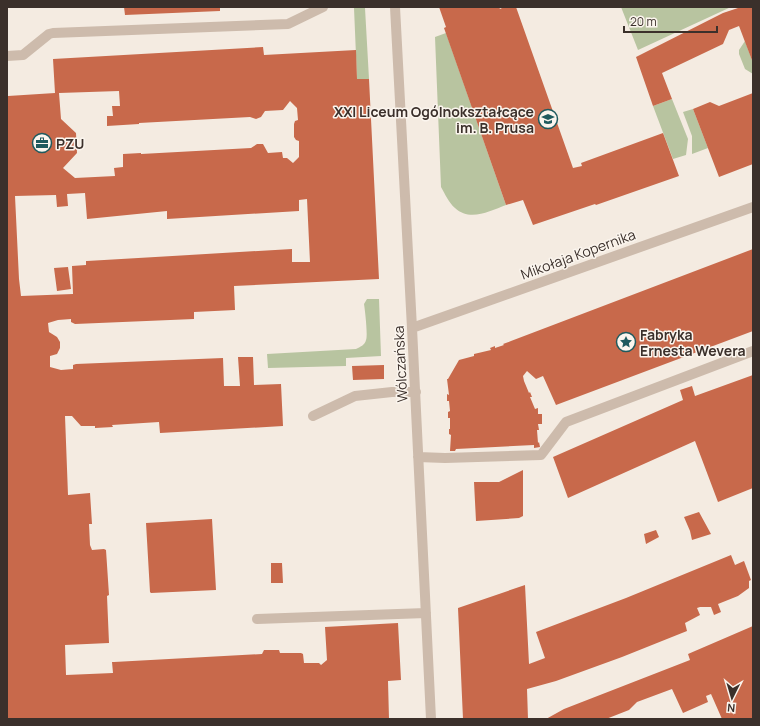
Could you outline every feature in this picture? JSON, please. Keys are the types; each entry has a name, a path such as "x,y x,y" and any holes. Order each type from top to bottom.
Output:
{"street":[{"path":"7,56 23,55 49,34 53,33 288,24 323,7"},
{"name":"Wólczańska","path":"395,7 416,392 431,719"},
{"name":"Mikołaja Kopernika","path":"412,328 753,207"},
{"path":"418,457 446,458 541,455 566,422 753,351"},
{"path":"313,416 355,396 416,392"},
{"path":"257,619 426,613"}],"green space":[{"path":"621,7 731,7 638,50"},
{"path":"354,8 365,8 369,79 357,79"},
{"path":"446,33 506,205 480,214 467,214 455,208 441,187 435,37"},
{"path":"745,41 753,63 753,74 745,69 739,54 739,50"},
{"path":"672,99 688,139 686,155 673,159 653,106"},
{"path":"693,109 708,148 692,154 692,136 683,112"},
{"path":"367,299 379,299 381,356 346,358 346,366 268,368 267,354 356,349 362,346 367,338 364,304"}],"building":[{"path":"124,7 220,7 220,11 125,15"},
{"path":"439,7 499,7 500,9 504,7 516,7 573,168 582,166 581,163 663,133 679,176 533,225 523,200 506,205 444,28 446,27"},
{"path":"741,7 753,7 753,63 739,26 729,30 723,44 662,73 672,99 653,106 636,57 723,13"},
{"path":"263,47 264,55 356,50 357,79 369,79 379,279 234,286 235,310 194,312 194,319 75,324 71,322 71,319 58,320 48,323 49,332 57,337 60,342 60,348 57,354 50,356 50,367 61,370 73,369 73,365 76,364 223,358 224,386 240,386 238,357 253,357 254,385 281,384 283,426 160,433 159,422 112,425 113,427 95,428 95,426 81,426 72,416 65,416 68,495 90,493 92,524 89,524 90,545 92,550 106,550 109,595 107,596 109,643 65,645 66,675 113,673 112,662 262,654 264,650 279,650 280,653 301,653 303,654 304,663 319,663 321,665 327,660 325,627 398,623 401,680 388,681 389,719 7,719 7,92 8,96 55,93 53,59","holes":["119,91 120,106 112,106 113,116 107,116 107,126 250,117 256,119 261,117 265,111 283,110 290,101 297,108 298,120 295,121 294,124 294,137 299,141 299,157 293,163 287,158 283,158 282,152 268,153 263,144 257,144 251,148 123,154 123,167 114,168 115,176 75,178 63,168 77,153 76,133 61,119 59,93","85,193 87,219 167,211 167,219 299,211 299,200 307,199 310,262 292,262 292,249 86,261 86,265 72,266 73,294 21,296 15,196 56,195 57,207 68,206 67,194"]},
{"path":"753,93 753,164 719,177 693,109 710,102 719,106"},
{"path":"753,249 753,331 556,405 543,376 536,379 527,371 523,376 524,381 532,397 530,397 535,409 538,408 538,414 542,414 542,424 538,424 539,430 537,430 538,443 539,442 540,447 534,448 534,445 456,449 455,451 450,451 451,435 449,434 450,418 448,418 448,412 450,411 449,401 447,401 447,394 449,395 447,379 459,360 474,356 474,354 491,350 490,348 495,346 495,348 504,345 503,344"},
{"path":"68,267 71,289 57,291 54,268"},
{"path":"384,365 384,379 353,380 352,366"},
{"path":"753,375 753,488 718,502 695,441 568,498 553,457 683,400 680,390 692,386 695,396"},
{"path":"523,470 523,516 519,518 476,521 474,482 499,482"},
{"path":"699,512 711,534 692,540 684,517"},
{"path":"212,519 216,590 151,593 146,523"},
{"path":"656,530 659,537 646,544 644,534"},
{"path":"731,555 735,565 744,561 751,580 749,581 749,588 738,596 718,604 721,612 714,615 711,607 697,608 700,615 685,623 687,631 556,681 527,689 528,719 463,719 458,608 525,585 529,664 545,658 536,632 626,598"},
{"path":"271,563 282,563 283,583 271,583"},
{"path":"753,626 753,719 722,719 711,694 706,696 708,702 683,713 672,689 637,702 629,710 606,719 546,719 564,709 690,660 688,654"}],"place":[{"name":"XXI Liceum Ogólnokształcące im. B. Prusa","path":"548,119"},
{"name":"PZU","path":"42,143"},
{"name":"Fabryka Ernesta Wevera","path":"626,342"}]}
